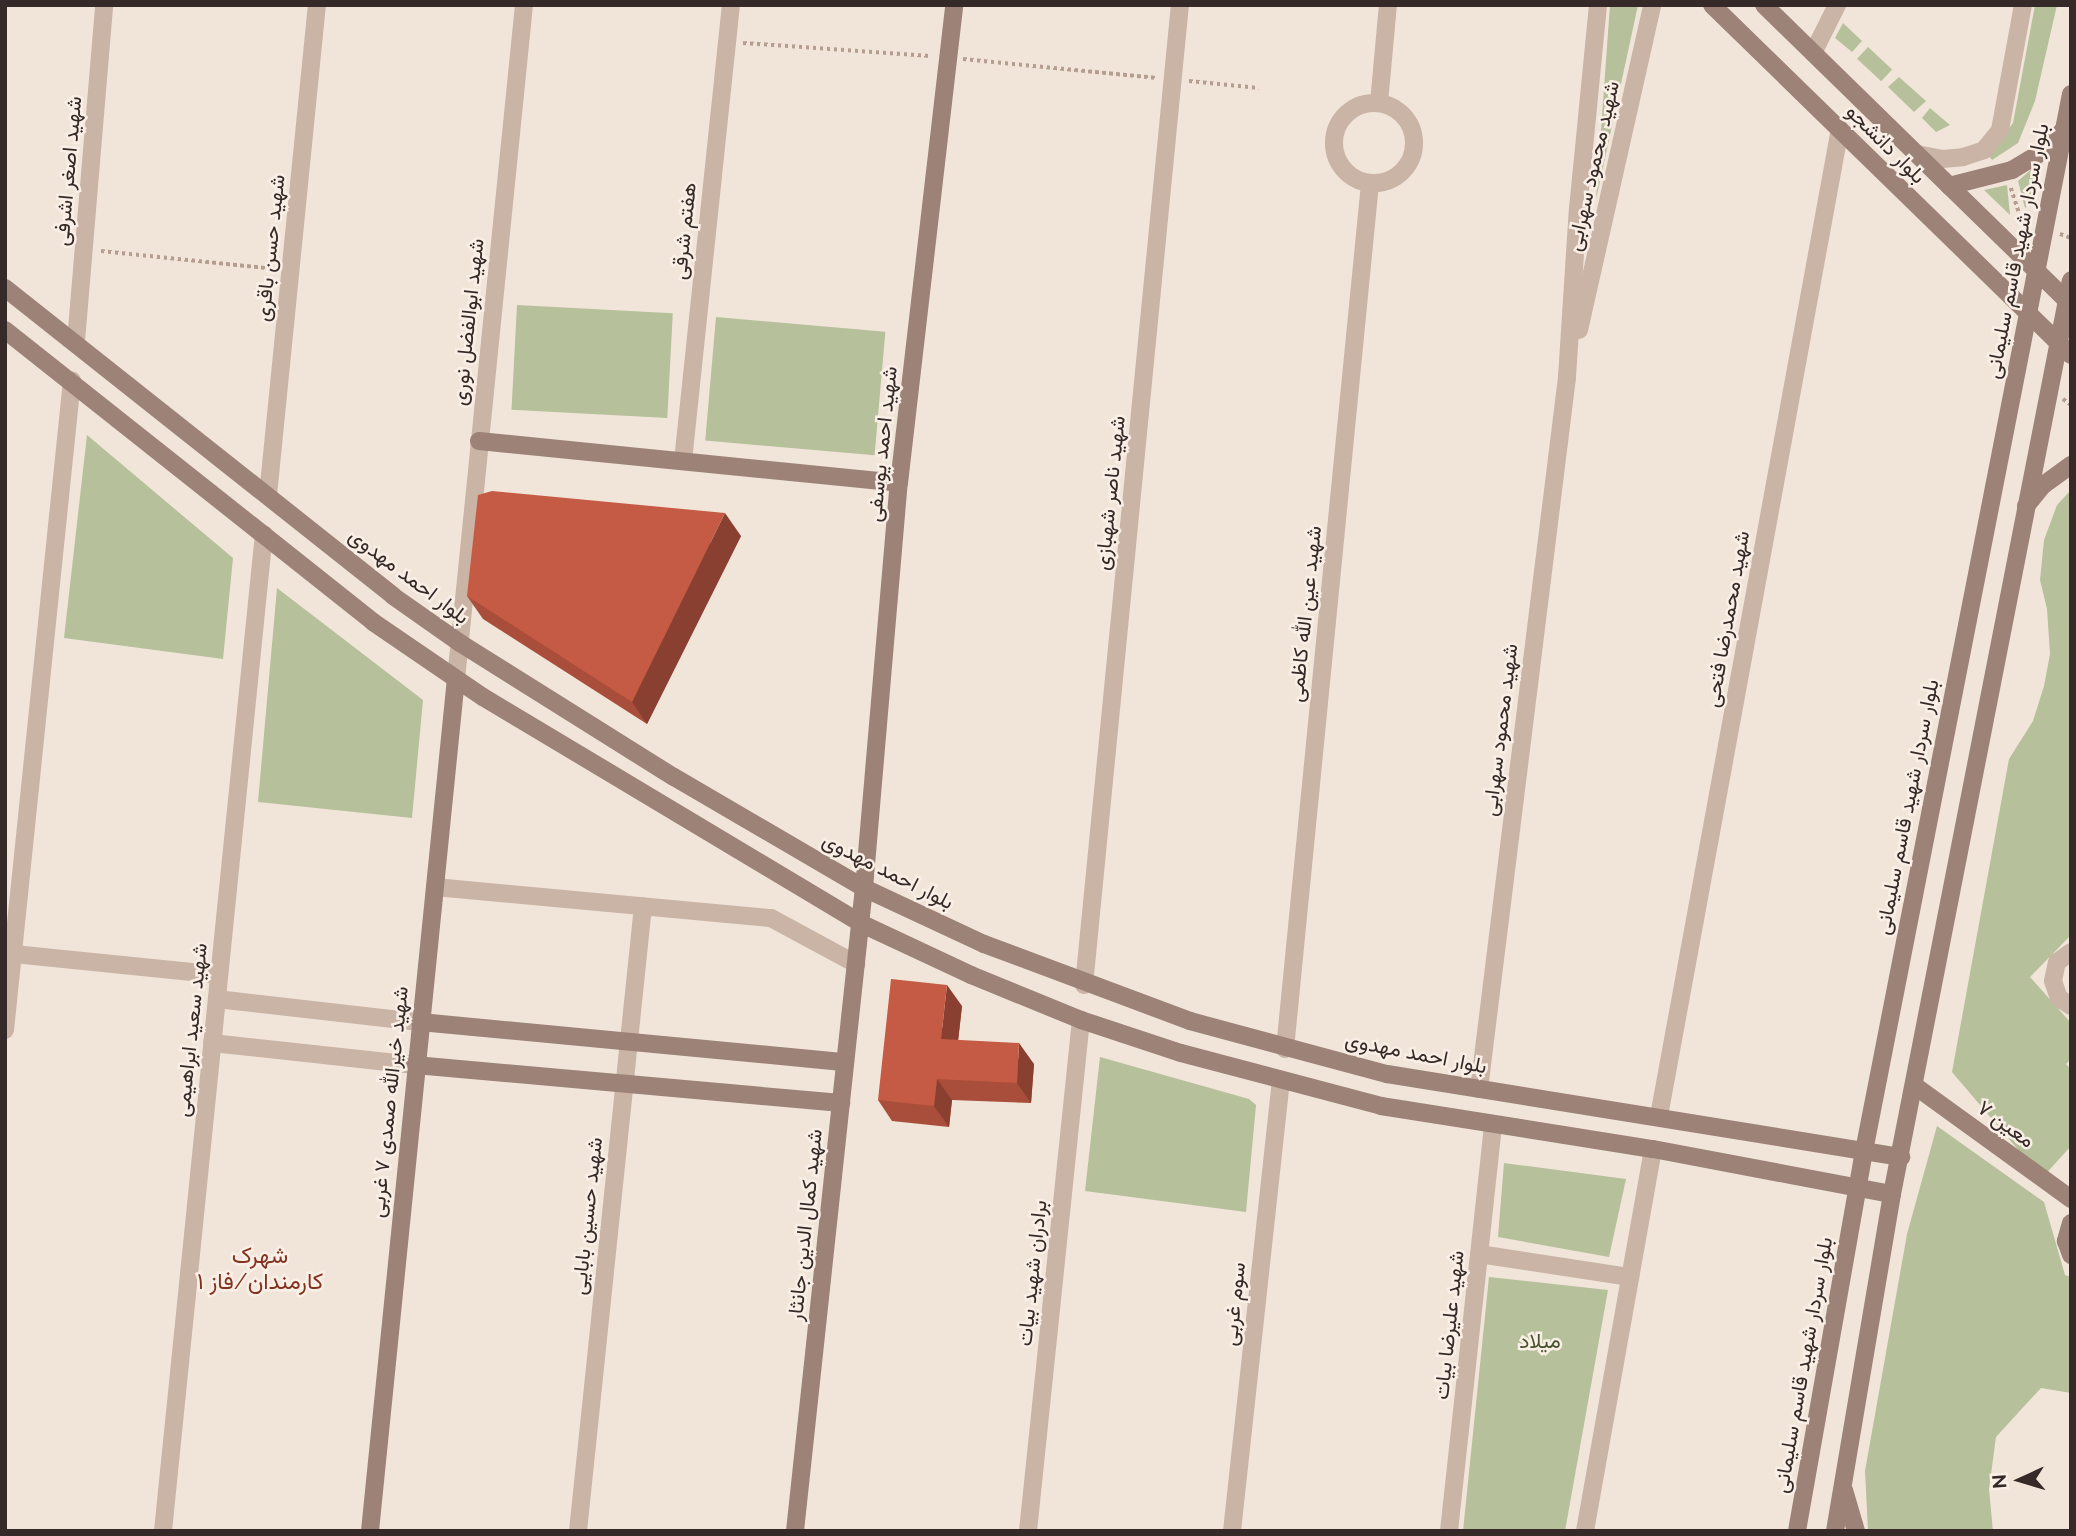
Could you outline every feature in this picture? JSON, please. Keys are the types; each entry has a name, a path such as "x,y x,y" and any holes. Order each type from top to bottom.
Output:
{"main road":[{"name":"شهید احمد یوسفی","path":"860,923 899,483 954,5"},
{"name":"بلوار دانشجو","path":"1712,5 2064,349"},
{"name":"بلوار دانشجو","path":"1764,5 2069,303"},
{"name":"بلوار سردار شهید قاسم سلیمانی","path":"1797,1531 1857,1187 2071,94"},
{"path":"1949,186 2012,170 2040,153 2064,130"},
{"path":"1835,1531 1892,1194 1915,1086 2024,509 2064,349 2071,280"},
{"name":"بلوار احمد مهدوی","path":"5,288 76,341 393,596 460,643 674,777 864,888 1084,985 1285,1049 1387,1074 1900,1157"},
{"path":"5,330 72,380 373,622 456,679 657,805 860,923 1081,1020 1281,1082 1381,1106 1653,1149 1892,1194"},
{"path":"479,441 899,483"},
{"path":"2024,509 2042,486 2071,465"},
{"name":"شهید خیرالله صمدی ۷ غربی","path":"370,1531 456,679"},
{"name":"شهید کمال الدین جانثار","path":"795,1531 860,923"},
{"path":"420,1022 845,1062"},
{"path":"1281,1082 1285,1049"},
{"path":"415,1065 841,1103"},
{"name":"معین ۷","path":"1915,1086 2071,1199"},
{"path":"2071,1223 2066,1241 2071,1255"},
{"path":"1842,1484 1856,1531"}],"street":[{"name":"شهید اصغر اشرفی","path":"76,341 104,5"},
{"name":"شهید حسن باقری","path":"268,495 317,5"},
{"name":"شهید ابوالفضل نوری","path":"456,679 524,5"},
{"name":"هفتم شرقی","path":"683,461 731,5"},
{"name":"شهید ناصر شهبازی","path":"1084,985 1181,5"},
{"path":"1378,103 1388,5"},
{"name":"شهید محمود سهرابی","path":"1479,1089 1567,377 1578,209 1598,5"},
{"name":"شهید محمود سهرابی","path":"1567,377 1652,5"},
{"path":"1813,53 1837,5"},
{"path":"1917,154 1942,159 1963,157 1984,150 2000,130 2023,5"},
{"path":"1378,103 1406,118 1415,148 1400,175 1370,184 1343,169 1334,139 1349,112 1378,103"},
{"name":"شهید محمدرضا فتحی","path":"1659,1116 1840,129"},
{"name":"شهید عین الله کاظمی","path":"1285,1049 1370,184"},
{"path":"1578,209 1590,221 1606,215"},
{"path":"5,1030 72,380"},
{"name":"شهید سعید ابراهیمی","path":"163,1531 264,534"},
{"path":"435,887 771,918 856,964"},
{"name":"شهید حسین بابایی","path":"578,1531 643,906"},
{"path":"2071,952 2057,962 2053,981 2059,998 2071,1006"},
{"path":"14,954 219,975"},
{"path":"217,999 420,1022"},
{"name":"برادران شهید بیات","path":"1028,1531 1081,1020"},
{"path":"212,1043 415,1065"},
{"name":"سوم غربی","path":"1232,1531 1281,1082"},
{"name":"شهید علیرضا بیات","path":"1449,1531 1493,1125"},
{"path":"1585,1531 1653,1149"},
{"path":"1479,1254 1630,1278"}],"path":[{"path":"727,42 947,57 1259,88"},
{"path":"85,250 290,271"}],"green space":[{"path":"1610,5 1638,5 1596,200"},
{"path":"2035,5 2057,5 2035,101 2018,143 1992,160 1989,156 2013,123"},
{"path":"1843,23 1862,41 1852,52 1835,38"},
{"path":"1868,47 1892,70 1881,81 1857,59"},
{"path":"1899,77 1926,101 1914,112 1888,87"},
{"path":"1930,108 1950,125 1936,132 1922,118"},
{"path":"2042,160 2032,201 2025,208 2018,181"},
{"path":"2007,185 2010,215 1984,190"},
{"path":"517,305 673,313 667,418 512,410"},
{"path":"716,317 885,332 875,455 705,441"},
{"path":"87,435 233,558 223,659 64,638"},
{"path":"2071,490 2071,935 2030,977 2071,1023 2071,1059 2066,1064 2071,1069 2071,1146 2042,1178 1952,1072 2009,759 2033,721 2050,654 2047,609 2040,580 2044,540 2057,505"},
{"path":"277,588 423,700 412,818 258,802"},
{"path":"1100,1057 1249,1099 1256,1105 1246,1212 1085,1191"},
{"path":"1937,1126 2044,1202 2065,1275 2071,1277 2071,1393 2041,1388 1996,1437 1989,1489 1993,1531 1868,1531 1865,1471 1907,1234"},
{"path":"1504,1163 1626,1179 1609,1257 1498,1237"},
{"name":"میلاد","path":"1489,1277 1608,1290 1565,1531 1463,1531"}],"building":[{"path":"492,491 725,513 632,702 467,596 478,495"},
{"path":"891,979 947,985 941,1039 1019,1043 1017,1083 937,1079 934,1106 878,1100"}],"district":[{"name":"شهرک کارمندان/فاز ۱","path":"260,1268"}]}
